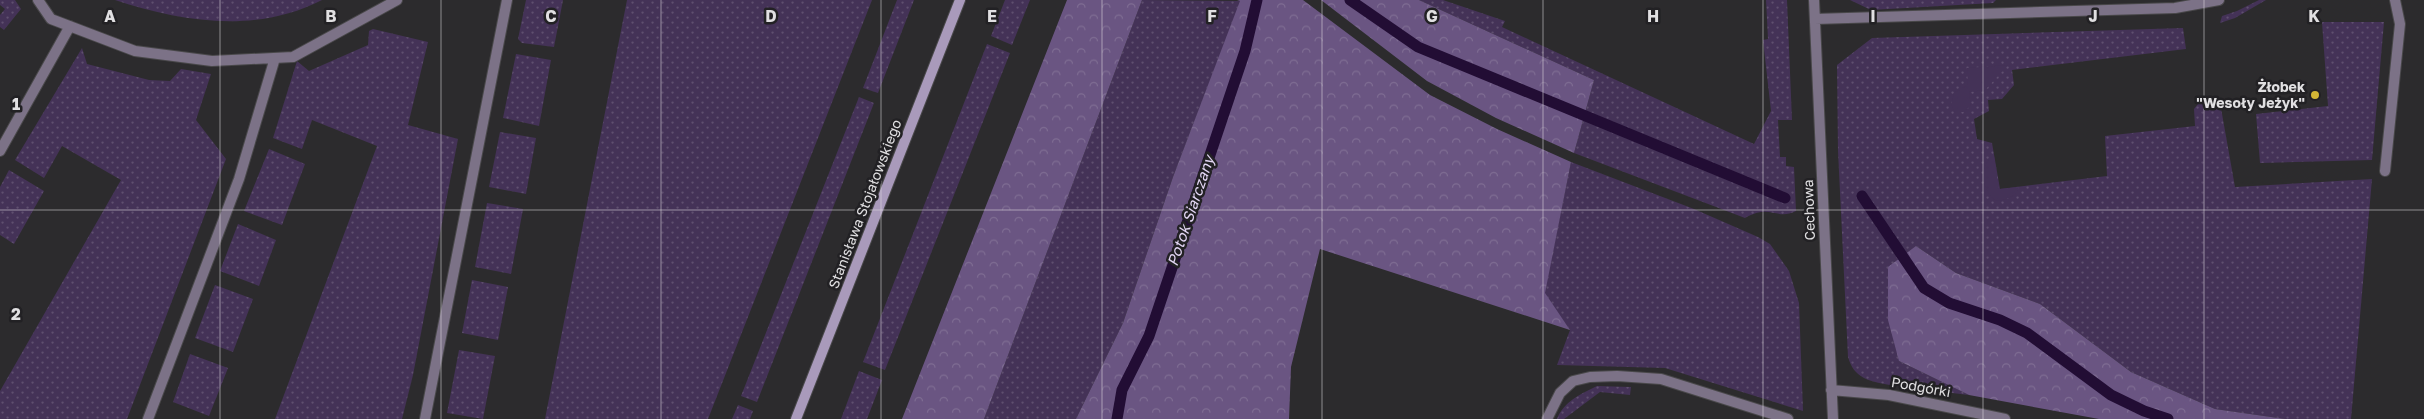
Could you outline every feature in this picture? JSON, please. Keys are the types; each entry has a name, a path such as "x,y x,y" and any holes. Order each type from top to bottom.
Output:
{"street":[{"path":"38,0 52,18 135,51 212,61 293,56 397,0"},
{"path":"425,419 507,0"},
{"name":"Stanisława Stojałowskiego","path":"796,419 960,0"},
{"name":"Cechowa","path":"1814,0 1833,419"},
{"path":"1815,19 2175,8 2219,0"},
{"path":"2385,172 2400,24 2395,0"},
{"path":"0,151 70,26"},
{"path":"148,419 239,179 275,58"},
{"path":"1548,419 1560,393 1573,381 1590,377 1617,376 1661,379 1788,419"},
{"name":"Podgórki","path":"1831,390 1889,395 2005,419"}],"shaded area":[{"path":"0,0 15,0 21,9 4,30 0,27 0,15 5,9 0,5"},
{"path":"115,0 322,0 297,11 271,17 245,21 219,21 166,14"},
{"path":"526,0 563,0 554,47 522,43 518,39"},
{"path":"627,0 872,0 708,419 545,419"},
{"path":"897,0 914,0 878,93 863,88"},
{"path":"1005,0 1030,0 1012,45 991,36"},
{"path":"1142,0 1241,1 1173,177 1123,323 1076,419 984,419"},
{"path":"1419,0 1443,0 1505,21 1502,27 1754,144 1771,111 1763,40 1768,39 1766,0 1787,0 1792,120 1778,120 1780,157 1786,157 1786,166 1794,167 1796,211 1789,214 1761,212 1745,218 1574,153 1594,80"},
{"path":"1850,0 1996,0 1993,3 1871,10"},
{"path":"2259,0 2266,0 2235,18 2220,23 2222,16"},
{"path":"2322,22 2384,22 2372,160 2260,163 2256,114 2328,106"},
{"path":"2183,28 2186,49 2012,70 2014,85 2002,99 1988,100 1989,111 1974,119 1977,139 1992,143 2000,189 2107,176 2105,136 2195,126 2194,109 2202,99 2219,97 2235,187 2372,179 2351,419 2285,419 2215,409 2131,372 2040,304 1956,273 1916,246 1899,361 1969,395 1884,384 1864,378 1856,372 1848,357 1838,151 1837,65 1872,38"},
{"path":"373,29 428,42 408,125 458,139 413,375 402,419 275,419 377,146 312,120 302,149 273,138 297,61 309,71 368,45 369,31"},
{"path":"987,44 1010,53 885,370 863,362"},
{"path":"82,48 87,64 149,80 170,81 181,69 211,74 196,120 226,159 127,419 0,419 0,391 121,180 62,146 44,178 15,160"},
{"path":"516,54 551,60 539,126 503,118"},
{"path":"2008,65 1985,90 1969,92 1971,106 1963,112 1955,112 1951,105 1954,93 1968,85 1967,68"},
{"path":"859,97 874,103 757,402 741,396"},
{"path":"500,132 536,138 526,194 489,187"},
{"path":"269,149 305,164 282,225 244,211"},
{"path":"1994,156 1999,189 2019,187 2013,196 1996,201 1987,190 1983,178 1985,166"},
{"path":"1571,162 1694,209 1770,244 1789,271 1799,303 1803,411 1665,368 1557,365 1570,330 1544,294"},
{"path":"9,170 44,191 14,244 0,235 0,187"},
{"path":"487,203 523,209 511,274 475,267"},
{"path":"238,224 276,240 259,286 220,271"},
{"path":"472,280 508,287 498,340 462,333"},
{"path":"215,285 253,299 233,352 195,338"},
{"path":"459,350 495,356 483,419 447,413"},
{"path":"190,354 228,368 209,416 173,402"},
{"path":"859,371 882,380 867,419 841,419"},
{"path":"1597,386 1631,387 1630,395 1600,392 1564,419 1557,419 1564,407 1579,395"},
{"path":"738,405 753,411 750,419 732,419"}],"green space":[{"path":"1067,0 1142,0 984,419 902,419"},
{"path":"1237,0 1303,0 1430,95 1497,129 1571,162 1545,293 1570,330 1320,249 1291,367 1289,419 1076,419 1123,323 1173,177 1240,1"},
{"path":"1321,0 1419,0 1594,80 1574,153 1496,118 1427,81"},
{"path":"1916,246 1956,273 2040,304 2131,372 2215,409 2285,419 2099,419 1969,395 1899,361 1888,320 1888,267"}],"waterway":[{"name":"Potok Siarczany","path":"1117,419 1122,390 1149,336 1245,51 1257,0"},
{"path":"1350,0 1418,47 1785,198"},
{"path":"1862,196 1924,288 1949,303 2000,320 2027,333 2111,395 2144,411 2168,419"}],"place":[{"name":"Żłobek \"Wesoły Jeżyk\"","path":"2315,95"}]}
